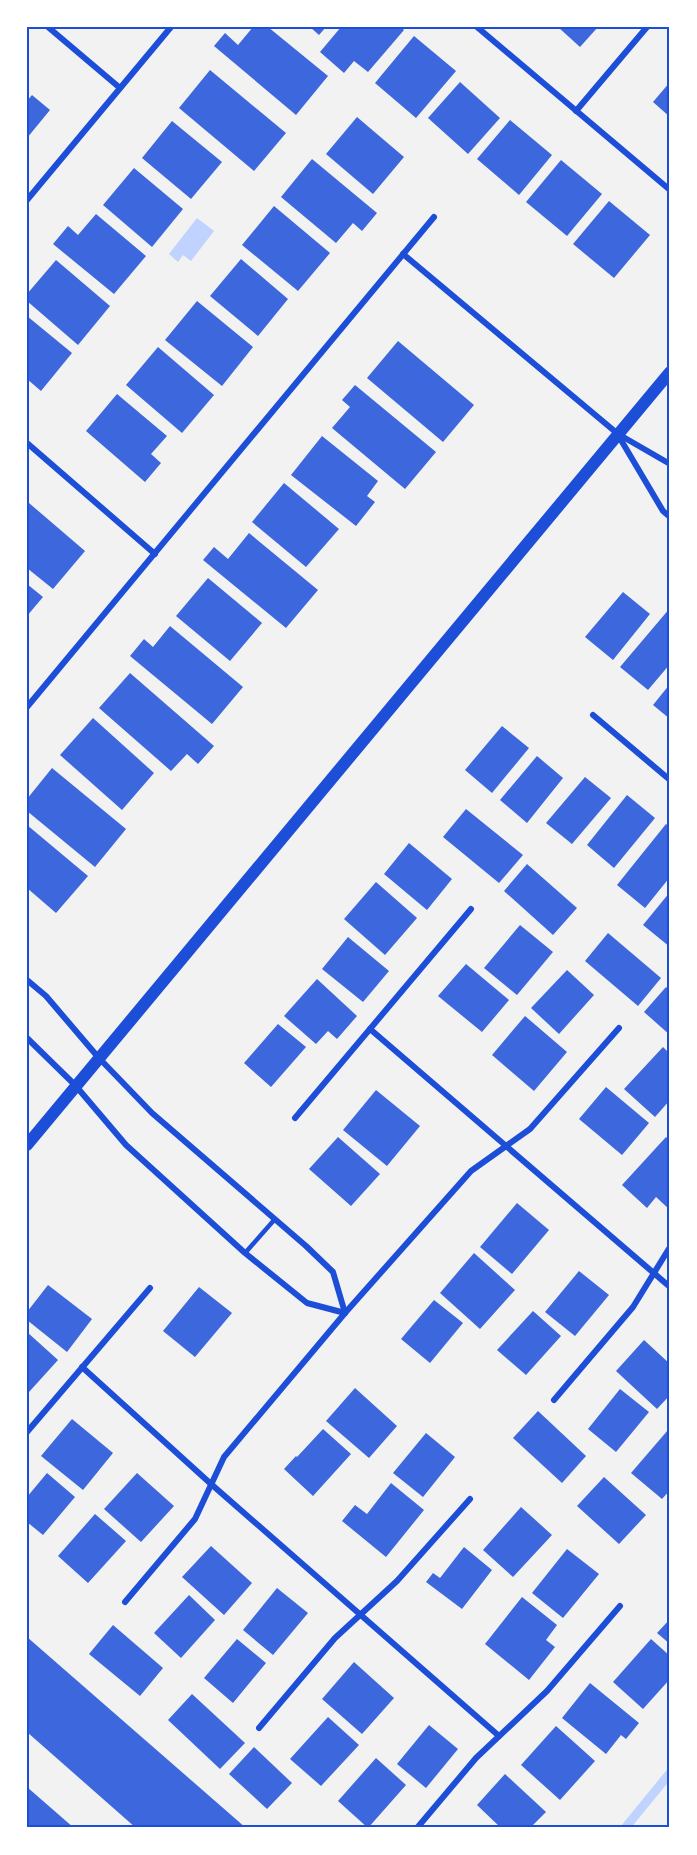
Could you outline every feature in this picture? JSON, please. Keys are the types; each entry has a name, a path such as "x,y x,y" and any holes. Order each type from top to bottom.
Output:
{"main road":[{"path":"27,1145 670,372"}],"street":[{"path":"48,27 120,88"},
{"path":"27,201 171,27"},
{"path":"477,27 670,190"},
{"path":"576,111 647,27"},
{"path":"27,708 434,217"},
{"path":"403,254 618,434 670,465"},
{"path":"618,434 663,511 670,517"},
{"path":"27,443 155,554"},
{"path":"592,715 670,780"},
{"path":"295,1118 471,909"},
{"path":"27,980 46,996 98,1057 152,1113 333,1272 345,1314"},
{"path":"125,1602 195,1519 224,1457 345,1314 471,1171 530,1129 619,1028"},
{"path":"370,1029 670,1287"},
{"path":"27,1038 75,1085 126,1144 245,1253 307,1303 345,1314"},
{"path":"554,1400 633,1307 670,1247"},
{"path":"27,1432 150,1288"},
{"path":"82,1367 211,1484 499,1736"},
{"path":"258,1728 335,1638 397,1581 470,1498"},
{"path":"417,1828 476,1758 548,1691 620,1606"}],"lane":[{"path":"245,1253 275,1219"}],"water":[{"path":"197,218 214,231 191,261 183,255 178,262 169,254"}],"building":[{"path":"253,27 268,27 328,76 296,115 214,46 225,33 238,45"},
{"path":"310,27 326,27 319,35"},
{"path":"341,27 401,27 404,30 368,72 354,61 344,73 320,52"},
{"path":"558,27 598,27 580,47"},
{"path":"414,36 456,71 416,118 375,83"},
{"path":"210,70 286,133 254,171 179,108"},
{"path":"460,82 500,118 468,154 428,118"},
{"path":"670,82 670,117 653,102"},
{"path":"32,95 50,110 27,138 27,101"},
{"path":"357,117 404,157 373,194 326,154"},
{"path":"510,120 552,155 519,195 477,159"},
{"path":"172,121 222,162 191,199 142,158"},
{"path":"312,159 377,213 362,231 353,223 336,243 281,197"},
{"path":"561,160 602,194 567,236 526,202"},
{"path":"134,168 183,209 152,247 103,205"},
{"path":"609,201 650,235 614,278 573,244"},
{"path":"274,206 330,253 298,291 242,245"},
{"path":"96,214 146,256 114,294 53,244 68,226 78,235"},
{"path":"241,259 288,299 258,336 210,296"},
{"path":"56,260 110,306 78,345 27,301 27,294"},
{"path":"197,301 253,347 222,386 165,340"},
{"path":"27,316 72,353 41,391 27,379"},
{"path":"398,341 474,405 443,442 367,378"},
{"path":"158,347 214,395 182,433 126,385"},
{"path":"355,385 436,452 405,489 332,428 350,407 342,400"},
{"path":"117,394 167,436 151,454 161,463 145,482 86,431"},
{"path":"322,436 378,481 367,496 375,502 356,526 291,475"},
{"path":"284,483 339,529 306,567 252,522"},
{"path":"29,503 85,551 53,589 27,568 27,505"},
{"path":"249,533 318,590 286,628 203,560 214,547 228,559"},
{"path":"208,578 262,623 230,661 176,616"},
{"path":"27,584 43,597 27,616"},
{"path":"623,592 650,614 613,660 585,637"},
{"path":"670,608 670,664 648,690 620,667"},
{"path":"170,626 243,687 212,724 130,656 144,639 153,647"},
{"path":"130,673 214,746 198,764 187,754 171,771 99,708"},
{"path":"670,684 670,719 653,705"},
{"path":"93,718 154,773 122,810 60,755"},
{"path":"502,726 529,748 492,793 465,770"},
{"path":"537,756 563,778 527,823 500,800"},
{"path":"52,768 126,829 95,867 27,811 27,799"},
{"path":"585,777 611,798 572,844 546,823"},
{"path":"627,795 655,818 614,868 587,845"},
{"path":"466,809 523,855 499,883 443,837"},
{"path":"666,824 670,827 670,877 645,908 617,885"},
{"path":"27,825 88,876 56,913 27,888"},
{"path":"409,843 452,879 427,910 384,874"},
{"path":"527,864 577,908 553,935 504,891"},
{"path":"376,882 417,918 385,955 344,919"},
{"path":"670,892 670,947 643,925"},
{"path":"520,925 553,952 517,995 484,968"},
{"path":"608,933 661,978 638,1006 585,961"},
{"path":"348,937 389,971 363,1002 322,969"},
{"path":"466,964 509,1000 482,1032 438,996"},
{"path":"567,970 594,995 559,1034 531,1008"},
{"path":"317,979 357,1016 337,1039 328,1031 316,1044 284,1016"},
{"path":"666,987 670,990 670,1035 644,1012"},
{"path":"525,1016 567,1052 534,1091 492,1055"},
{"path":"278,1024 306,1047 271,1087 244,1063"},
{"path":"663,1047 670,1054 670,1100 655,1117 624,1089"},
{"path":"606,1087 649,1123 622,1155 579,1119"},
{"path":"376,1090 420,1126 387,1166 343,1130"},
{"path":"338,1137 380,1174 351,1206 309,1169"},
{"path":"666,1137 670,1141 670,1210 656,1197 647,1208 622,1185"},
{"path":"517,1203 549,1230 512,1274 480,1247"},
{"path":"474,1253 515,1290 480,1329 440,1293"},
{"path":"579,1271 609,1295 575,1336 545,1312"},
{"path":"48,1285 92,1319 67,1352 27,1320 27,1312"},
{"path":"199,1287 232,1313 195,1357 163,1331"},
{"path":"434,1300 463,1323 430,1363 401,1339"},
{"path":"533,1311 561,1336 526,1375 497,1350"},
{"path":"27,1332 58,1360 29,1392 27,1390"},
{"path":"644,1340 670,1364 670,1395 657,1409 616,1371"},
{"path":"355,1388 397,1426 369,1458 326,1421"},
{"path":"620,1389 649,1412 616,1452 588,1429"},
{"path":"538,1411 586,1456 562,1483 513,1438"},
{"path":"72,1419 113,1453 83,1490 41,1456"},
{"path":"323,1429 351,1454 313,1496 284,1469"},
{"path":"668,1430 670,1432 670,1490 662,1499 631,1473"},
{"path":"426,1433 455,1457 423,1497 393,1473"},
{"path":"47,1473 75,1497 43,1535 27,1522 27,1497"},
{"path":"137,1473 174,1506 141,1542 104,1509"},
{"path":"604,1477 646,1515 619,1544 577,1506"},
{"path":"391,1483 424,1510 386,1557 342,1521 355,1505 367,1514"},
{"path":"521,1507 552,1535 513,1577 483,1550"},
{"path":"95,1514 126,1541 88,1583 58,1556"},
{"path":"211,1546 252,1583 224,1615 182,1577"},
{"path":"464,1547 492,1570 462,1609 426,1582 433,1573 440,1578"},
{"path":"567,1549 599,1574 563,1618 532,1593"},
{"path":"277,1588 308,1613 273,1655 243,1630"},
{"path":"189,1595 215,1620 181,1658 154,1633"},
{"path":"522,1597 557,1625 546,1640 555,1647 529,1680 485,1644"},
{"path":"670,1619 670,1644 657,1633"},
{"path":"113,1625 163,1668 140,1696 89,1654"},
{"path":"27,1637 246,1828 136,1828 27,1732"},
{"path":"237,1639 266,1663 233,1703 204,1678"},
{"path":"651,1639 670,1656 670,1679 643,1709 613,1682"},
{"path":"354,1662 394,1698 362,1734 322,1699"},
{"path":"590,1683 639,1723 626,1739 621,1735 606,1754 562,1718"},
{"path":"192,1694 245,1743 220,1769 168,1720"},
{"path":"328,1717 359,1745 321,1786 290,1759"},
{"path":"429,1725 458,1749 426,1788 397,1764"},
{"path":"556,1726 595,1761 560,1800 521,1765"},
{"path":"254,1747 292,1783 267,1809 229,1774"},
{"path":"376,1758 406,1785 368,1828 338,1801"},
{"path":"505,1774 546,1812 530,1828 501,1828 477,1805"},
{"path":"27,1787 74,1828 27,1828"}],"waterway":[{"path":"625,1828 670,1773"}]}
